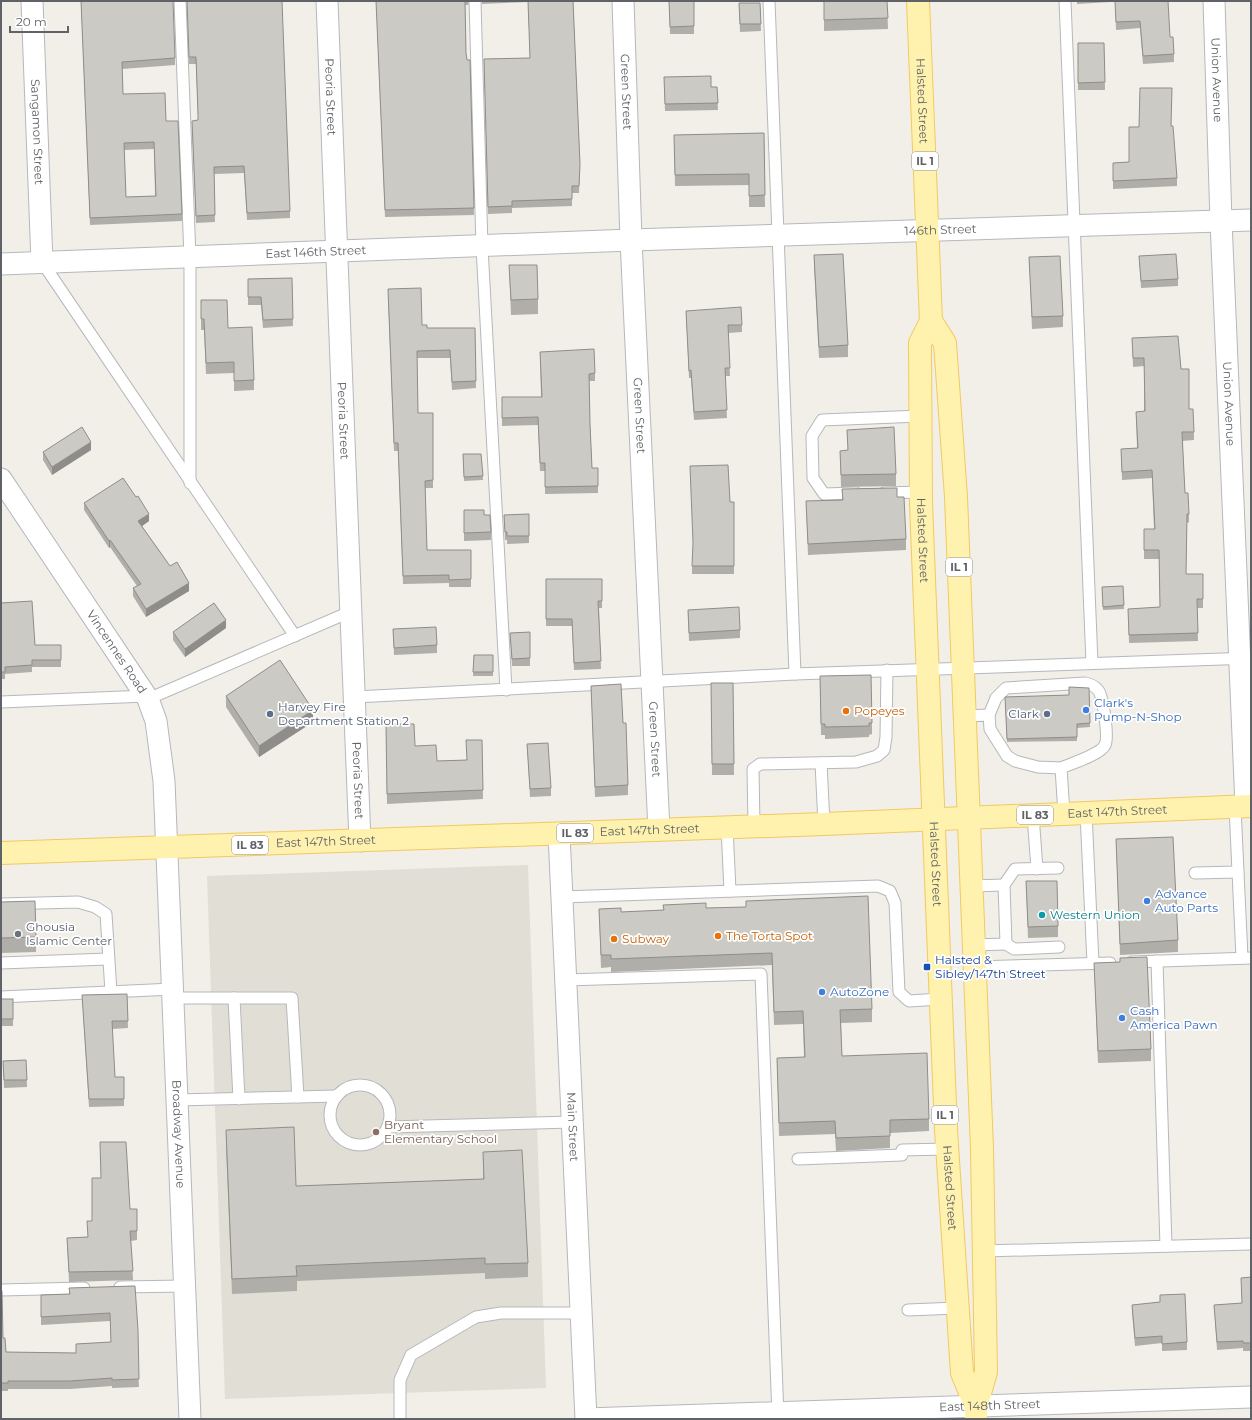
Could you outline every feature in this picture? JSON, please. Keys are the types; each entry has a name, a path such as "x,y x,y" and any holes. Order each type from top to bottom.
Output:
{"main road":[{"name":"Halsted Street","path":"918,1 932,321 945,343 956,497 982,1149 986,1372 976,1413"},
{"name":"Halsted Street","path":"932,321 920,343 920,416 927,669 940,1000 947,1149 962,1373 976,1413"},
{"name":"East 147th Street","path":"1,853 824,824 1244,806"}],"street":[{"name":"Sangamon Street","path":"32,1 42,262"},
{"name":"Peoria Street","path":"327,1 335,252 352,611 360,841"},
{"name":"Green Street","path":"623,1 631,240 659,830"},
{"name":"Union Avenue","path":"1214,1 1221,220 1245,659 1244,806"},
{"name":"146th Street","path":"631,240 1251,220"},
{"name":"East 146th Street","path":"1,264 482,247 631,240"},
{"name":"Vincennes Road","path":"1,479 147,697 156,721 164,781 167,848"},
{"name":"Main Street","path":"559,834 586,1419"},
{"name":"Broadway Avenue","path":"167,848 190,1419"},
{"name":"East 148th Street","path":"586,1419 976,1413 1251,1397"}],"lane":[{"path":"180,1 190,257 190,483"},
{"path":"475,1 482,247 506,690"},
{"path":"769,1 795,674"},
{"path":"1064,1 1092,663"},
{"path":"42,262 190,483 295,636"},
{"path":"920,416 822,420 812,436 813,478 824,494 921,492"},
{"path":"1,702 147,697 352,611"},
{"path":"355,697 886,670 1245,659"},
{"path":"754,826 752,769 760,764 856,762 877,756 884,750 886,737 886,670"},
{"path":"1085,683 1093,685 1099,691 1107,734 1105,745 1098,752 1061,768 1038,767 1015,761 1008,756 990,729 989,716 996,698 1006,688 1085,683"},
{"path":"964,716 989,716"},
{"path":"821,763 824,824"},
{"path":"1061,768 1064,814"},
{"path":"974,967 1247,958 1238,872 1244,806"},
{"path":"1086,813 1093,963"},
{"path":"1033,815 1037,869"},
{"path":"727,827 730,891"},
{"path":"1006,944 1004,885 1015,869 1058,868"},
{"path":"1195,873 1238,872"},
{"path":"971,886 1004,885"},
{"path":"562,897 878,886 890,891 895,902 899,992 903,997 910,1001 940,1000"},
{"path":"1,904 78,902 95,907 106,914 111,992"},
{"path":"973,945 1006,944 1014,949 1059,947"},
{"path":"1,963 108,959"},
{"path":"1157,962 1166,1246"},
{"path":"566,980 761,974 778,1416"},
{"path":"1,997 111,992 173,993 234,998 292,998 298,1097"},
{"path":"234,998 239,1098"},
{"path":"354,1086 373,1088 381,1094 387,1102 390,1112 388,1127 379,1138 371,1143 361,1146 342,1140 331,1124 330,1114 332,1104 337,1096 354,1086"},
{"path":"177,1100 337,1096"},
{"path":"388,1127 572,1122"},
{"path":"798,1159 902,1156 902,1150 947,1149"},
{"path":"984,1251 1251,1244"},
{"path":"113,1287 184,1286"},
{"path":"1,1290 97,1288"},
{"path":"908,1310 957,1308"},
{"path":"400,1419 400,1380 411,1355 476,1317 501,1313 581,1314"}],"shaded area":[{"name":"Bryant Elementary School","path":"528,865 546,1388 225,1399 207,876"}],"building":[{"path":"81,1 173,1 175,58 122,62 123,94 165,93 166,121 178,121 182,214 90,218","holes":["154,142 156,196 126,197 124,143"]},
{"path":"187,1 282,1 290,211 247,213 244,166 214,167 215,215 196,216 192,121 198,120 196,57 189,57"},
{"path":"376,1 465,1 466,53 467,60 470,60 474,208 385,210"},
{"path":"528,1 573,1 580,164 579,186 572,186 572,199 512,201 512,206 488,207 484,59 530,58"},
{"path":"669,1 694,1 694,26 670,27"},
{"path":"824,1 887,1 888,18 824,20"},
{"path":"1115,1 1168,1 1170,37 1173,37 1174,54 1143,56 1140,21 1116,22"},
{"path":"739,3 760,3 761,24 740,24"},
{"path":"1078,43 1104,43 1105,82 1078,83"},
{"path":"711,76 711,87 717,87 718,103 665,104 664,77"},
{"path":"1140,88 1172,88 1171,126 1173,126 1177,178 1113,181 1113,163 1129,162 1129,127 1139,127"},
{"path":"764,133 765,195 749,196 749,174 675,175 674,135"},
{"path":"843,254 848,345 819,347 814,255"},
{"path":"1176,254 1178,279 1141,281 1139,256"},
{"path":"1060,256 1063,316 1032,317 1029,257"},
{"path":"509,265 537,265 538,299 511,300"},
{"path":"292,278 293,319 263,320 261,297 248,297 248,279"},
{"path":"421,288 422,325 427,325 427,328 475,328 476,381 452,382 450,350 417,351 418,413 433,413 433,480 425,481 427,550 471,550 471,579 449,580 449,575 403,576 398,443 394,443 388,289"},
{"path":"201,300 227,300 228,328 252,327 254,380 234,381 234,362 206,363 204,319 201,319"},
{"path":"741,307 742,325 728,325 730,368 725,368 727,410 694,412 691,370 689,371 686,311"},
{"path":"1178,336 1181,369 1189,369 1189,409 1193,409 1194,432 1182,432 1185,493 1188,493 1189,514 1187,514 1186,574 1203,574 1203,599 1197,599 1198,633 1129,635 1128,609 1160,607 1159,550 1144,550 1144,529 1155,529 1152,470 1122,472 1121,449 1138,448 1136,412 1145,411 1144,358 1133,358 1132,338"},
{"path":"594,349 595,373 589,374 590,424 592,468 598,468 598,486 545,487 545,463 540,463 538,417 502,418 502,397 542,397 540,352"},
{"path":"82,427 91,442 52,467 43,452"},
{"path":"894,427 896,474 841,475 840,451 848,450 847,430"},
{"path":"463,454 481,454 483,476 464,477"},
{"path":"728,465 730,502 734,502 734,566 692,566 693,543 690,466"},
{"path":"123,478 136,497 138,496 149,514 138,521 170,566 177,562 189,583 146,609 133,588 141,584 110,540 109,541 84,503"},
{"path":"897,488 897,497 904,497 906,539 808,544 806,501 843,500 842,489"},
{"path":"464,510 484,510 484,515 490,515 491,532 464,533"},
{"path":"529,514 529,536 507,536 507,532 505,532 504,515"},
{"path":"546,579 602,579 602,601 598,601 601,661 574,663 572,619 546,619"},
{"path":"1123,586 1124,605 1103,607 1102,587"},
{"path":"32,601 35,645 61,645 61,660 32,660 32,665 5,667 5,672 1,672 1,603"},
{"path":"214,603 226,620 185,649 173,632"},
{"path":"739,607 740,630 689,633 688,610"},
{"path":"436,627 437,645 394,648 393,629"},
{"path":"530,632 530,658 512,659 510,633"},
{"path":"474,655 493,655 493,672 473,672"},
{"name":"Harvey Fire Department Station 2","path":"280,660 313,710 259,746 226,696"},
{"name":"Popeyes","path":"871,675 872,723 869,723 869,726 825,727 825,724 821,724 820,676"},
{"path":"711,683 733,683 734,764 712,764"},
{"path":"621,684 623,723 626,723 628,785 595,787 591,686"},
{"name":"Clark","path":"1069,687 1089,688 1090,723 1077,724 1077,737 1007,739 1005,697 1069,695"},
{"path":"386,724 414,724 415,746 436,745 437,761 467,760 466,740 482,740 483,790 387,794"},
{"path":"548,743 551,788 530,789 527,744"},
{"name":"Advance Auto Parts","path":"1173,837 1178,940 1120,944 1116,839"},
{"name":"Western Union","path":"1026,881 1057,881 1058,926 1028,927"},
{"path":"868,896 872,1009 840,1010 842,1056 927,1053 929,1119 890,1120 890,1136 836,1138 835,1121 779,1123 777,1058 805,1057 803,1011 774,1012 772,953 611,959 611,955 601,955 599,909 621,908 621,912 664,910 663,905 706,903 706,908 746,907 746,901"},
{"path":"35,901 36,937 1,938 1,902"},
{"name":"Cash America Pawn","path":"1147,957 1151,1049 1098,1051 1094,963 1120,962 1120,958"},
{"path":"127,994 128,1021 112,1021 115,1077 124,1077 124,1099 89,1099 82,995"},
{"path":"1,999 13,999 13,1019 1,1019"},
{"path":"26,1060 27,1080 4,1080 3,1061"},
{"path":"294,1127 296,1186 484,1179 483,1152 522,1150 528,1263 485,1264 485,1258 296,1266 297,1276 232,1279 226,1130"},
{"path":"100,1142 126,1142 130,1209 137,1209 137,1231 130,1231 133,1271 69,1272 67,1238 88,1237 87,1221 92,1221 92,1178 101,1178"},
{"path":"1251,1277 1251,1343 1243,1343 1243,1341 1217,1342 1214,1305 1242,1303 1241,1278"},
{"path":"135,1286 139,1379 112,1380 112,1378 70,1381 8,1381 8,1383 1,1383 1,1291 3,1338 5,1338 6,1352 76,1353 76,1344 111,1342 110,1313 41,1317 41,1295 70,1294 69,1288"},
{"path":"1185,1294 1187,1342 1162,1344 1162,1336 1135,1338 1132,1305 1160,1302 1160,1295"}],"place":[{"name":"Clark's Pump-N-Shop","path":"1086,710"},
{"name":"Popeyes","path":"846,711"},
{"name":"Harvey Fire Department Station 2","path":"270,714"},
{"name":"Clark","path":"1047,714"},
{"name":"Advance Auto Parts","path":"1147,901"},
{"name":"Western Union","path":"1042,915"},
{"name":"Ghousia Islamic Center","path":"18,934"},
{"name":"The Torta Spot","path":"718,936"},
{"name":"Subway","path":"614,939"},
{"name":"Halsted & Sibley/147th Street","path":"927,967"},
{"name":"AutoZone","path":"822,992"},
{"name":"Cash America Pawn","path":"1122,1018"},
{"name":"Bryant Elementary School","path":"376,1132"}]}
